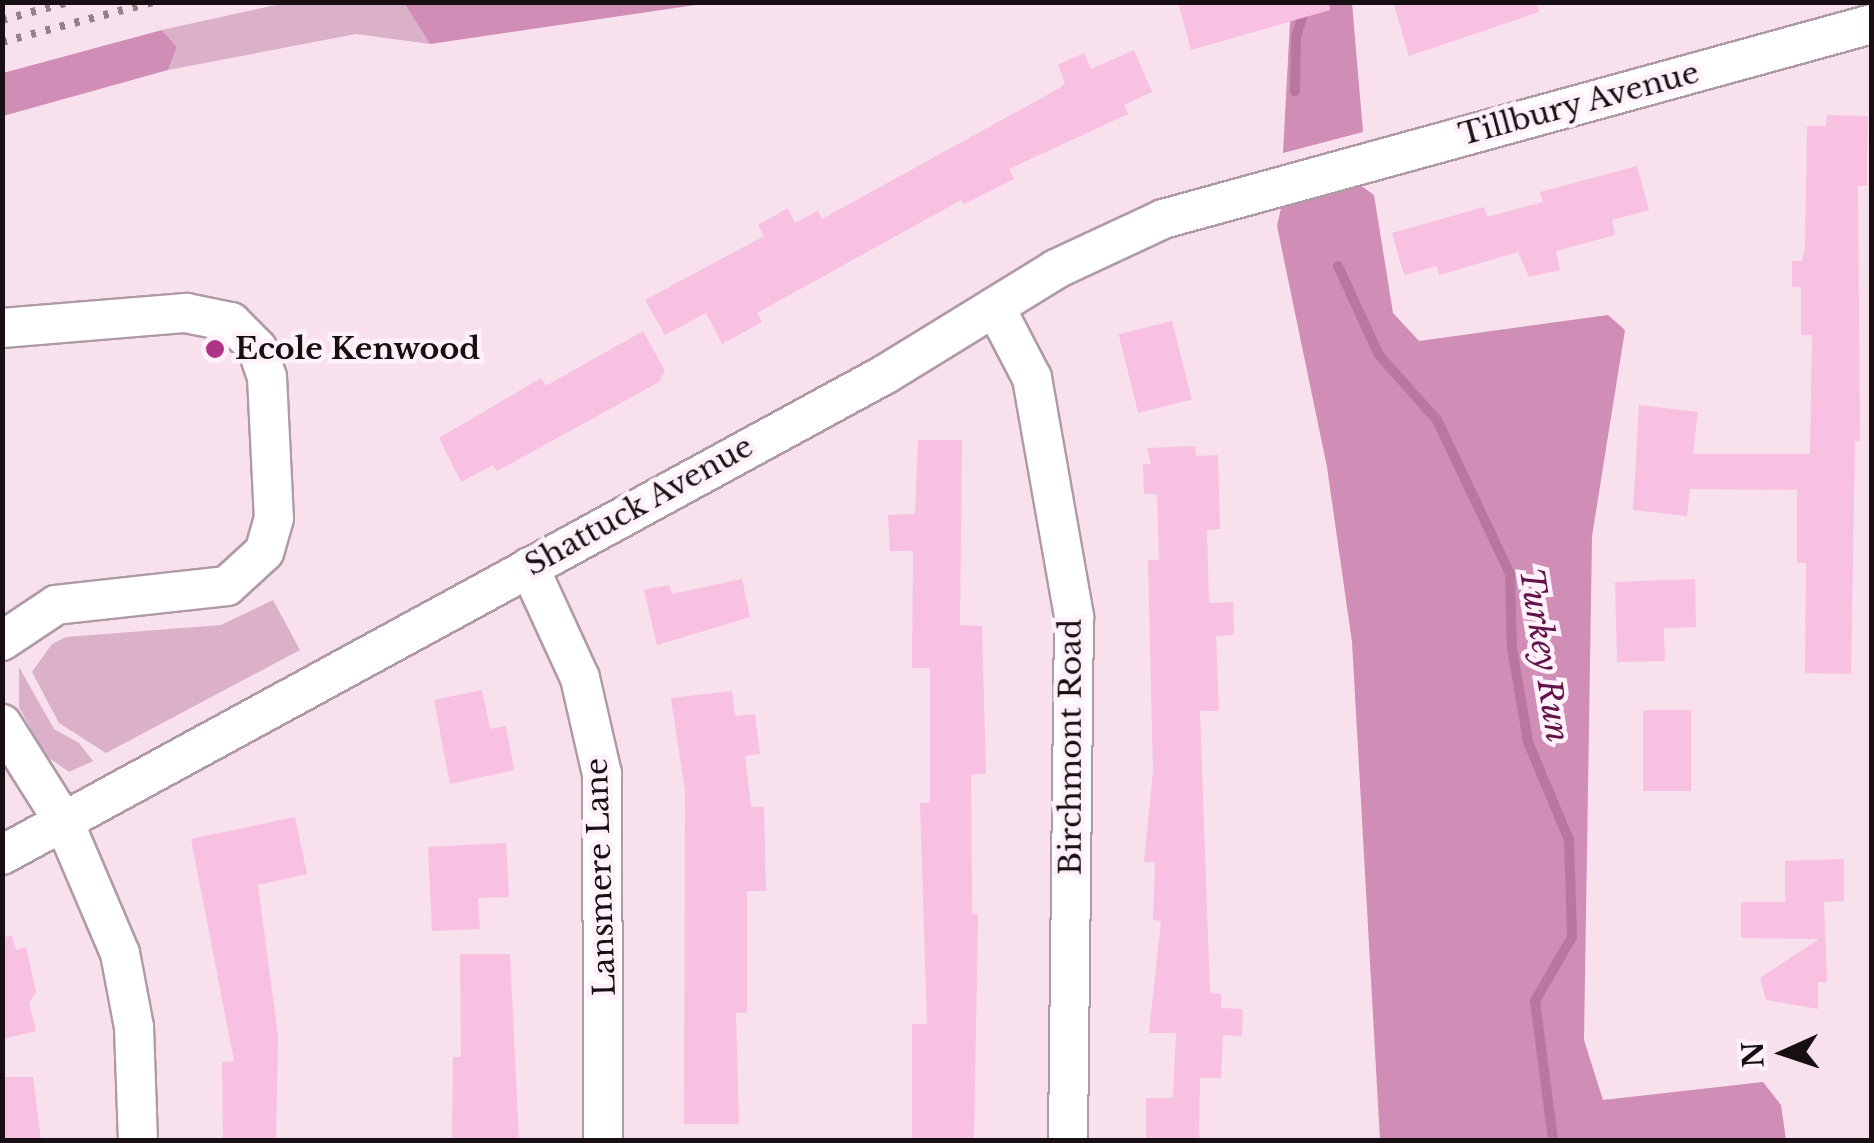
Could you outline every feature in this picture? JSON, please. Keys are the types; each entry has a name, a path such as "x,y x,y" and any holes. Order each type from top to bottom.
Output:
{"street":[{"name":"Tillbury Avenue","path":"1285,181 1872,24"},
{"name":"Shattuck Avenue","path":"2,855 884,374 1056,269 1163,219 1285,181"},
{"name":"Birchmont Road","path":"995,307 1032,378 1074,617 1068,1140"},
{"path":"2,328 186,312 215,316 246,333 257,348 264,552 227,586 56,605 2,641"},
{"name":"Lansmere Lane","path":"529,567 580,678 602,774 604,1140"},
{"path":"2,724 64,822 96,888 129,990 138,1140"}],"shaded area":[{"path":"285,3 404,3 430,44 356,34 168,70 177,47 162,30"},
{"path":"404,3 709,3 430,44"},
{"path":"1291,3 1352,3 1363,132 1283,153"},
{"path":"162,30 177,47 168,70 3,116 3,73"},
{"path":"1353,180 1374,195 1393,313 1419,341 1608,315 1625,330 1592,536 1584,1040 1603,1100 1763,1082 1781,1105 1786,1140 1380,1140 1352,642 1327,467 1277,226 1284,195"},
{"path":"273,600 300,650 106,753 59,723 32,672 52,644 66,637 221,625"},
{"path":"19,667 54,729 79,743 93,761 69,772 45,755 19,707"}],"building":[{"path":"1178,2 1329,2 1330,10 1191,50"},
{"path":"1393,2 1537,2 1539,12 1409,56"},
{"path":"1134,50 1152,92 1124,105 1128,114 1009,169 1014,179 964,204 961,200 757,313 762,322 722,344 706,313 665,335 645,300 764,236 758,225 788,208 795,223 818,211 822,219 1060,88 1065,83 1058,65 1084,53 1091,69"},
{"path":"1827,115 1868,116 1867,186 1858,186 1860,441 1855,441 1851,674 1805,673 1806,563 1797,563 1797,490 1690,489 1687,516 1633,510 1639,405 1698,412 1693,454 1810,454 1812,335 1801,335 1801,287 1792,287 1792,261 1802,261 1805,248 1807,126 1826,126"},
{"path":"1637,166 1649,210 1612,220 1615,235 1556,251 1560,270 1529,277 1518,252 1439,275 1437,266 1404,275 1392,233 1484,207 1487,217 1543,202 1540,192"},
{"path":"1172,321 1192,400 1138,413 1119,334"},
{"path":"643,331 665,371 659,382 497,471 493,465 461,482 439,438 541,378 546,386"},
{"path":"918,440 962,440 960,625 982,626 986,774 971,774 972,914 978,914 974,1140 912,1140 912,1024 927,1024 920,803 930,803 930,668 912,668 913,551 890,551 888,515 915,514"},
{"path":"1195,446 1196,456 1218,455 1220,529 1207,530 1209,603 1233,602 1234,635 1216,636 1219,711 1200,711 1210,993 1221,994 1221,1008 1243,1009 1242,1036 1223,1035 1221,1078 1200,1078 1199,1140 1146,1140 1146,1098 1173,1098 1176,1033 1149,1033 1161,921 1153,920 1155,862 1144,862 1153,771 1148,560 1159,560 1157,494 1144,494 1143,464 1151,464 1147,448"},
{"path":"742,579 750,617 657,645 644,590 669,585 672,594"},
{"path":"1695,579 1696,627 1664,628 1665,661 1617,662 1615,582"},
{"path":"482,690 490,729 506,726 514,770 450,784 434,700"},
{"path":"732,691 735,716 755,714 760,754 745,756 751,807 764,807 766,891 747,891 747,1013 736,1013 739,1124 684,1124 685,791 671,698"},
{"path":"1643,710 1691,710 1691,791 1643,791"},
{"path":"295,817 307,874 258,885 278,1036 276,1140 223,1140 222,1062 234,1061 191,839"},
{"path":"506,843 509,897 478,898 480,929 432,931 428,847"},
{"path":"1844,859 1844,901 1824,902 1827,982 1818,982 1818,1009 1766,1000 1760,978 1819,939 1741,938 1741,902 1785,902 1785,861"},
{"path":"12,936 16,950 26,947 36,992 29,1003 36,1031 2,1039 2,937"},
{"path":"460,954 510,954 519,1140 452,1140 453,1057 461,1057"},
{"path":"2,1077 33,1077 41,1140 2,1140"}],"waterway":[{"name":"Turkey Run","path":"1295,91 1296,37 1305,8"},
{"name":"Turkey Run","path":"1338,266 1379,355 1437,420 1510,574 1512,648 1528,742 1569,840 1572,937 1535,1001 1553,1140"}],"railway":[{"path":"2,20 69,2"},
{"path":"2,42 153,2"}],"place":[{"name":"Ecole Kenwood","path":"215,349"}]}
